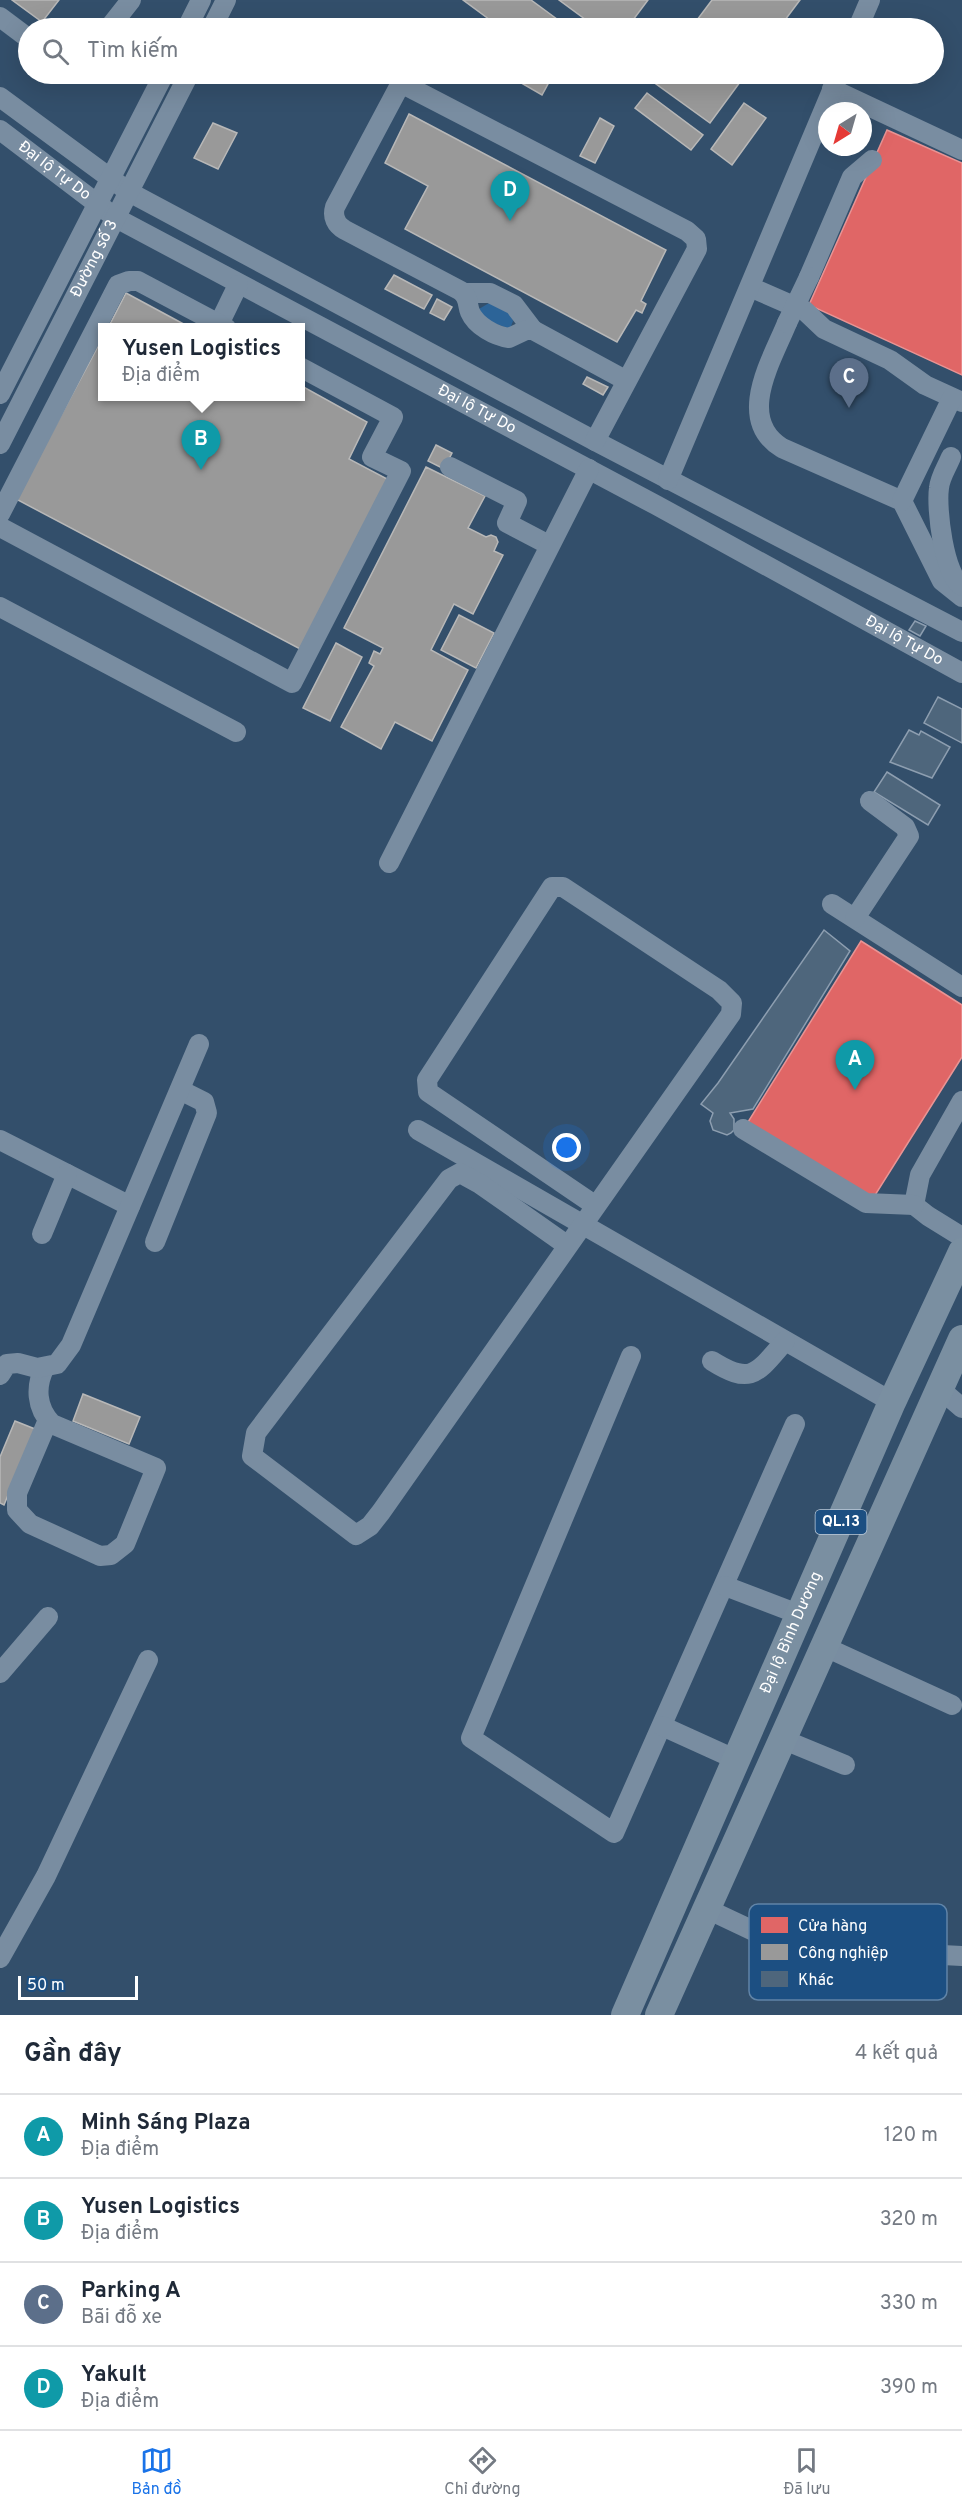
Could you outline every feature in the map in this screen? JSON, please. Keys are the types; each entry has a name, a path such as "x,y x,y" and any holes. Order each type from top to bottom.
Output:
{"highway":[{"name":"Đại lộ Bình Dương","path":"625,2015 892,1402 962,1252"},
{"name":"Đại lộ Bình Dương","path":"659,2015 962,1339"}],"street":[{"path":"117,18 131,0"},
{"path":"192,18 201,0"},
{"path":"217,18 226,0"},
{"path":"862,18 870,0"},
{"path":"0,16 18,30"},
{"name":"Đường số 3","path":"0,394 97,204 112,180 159,84"},
{"name":"Đường số 3","path":"0,444 184,84"},
{"path":"400,84 335,207 334,218 342,228 463,293 490,293 514,305 533,330 627,381"},
{"path":"403,84 694,237 697,249 595,441"},
{"path":"668,480 834,84"},
{"path":"841,84 962,150"},
{"name":"Đại lộ Tự Do","path":"0,97 129,192 668,480 962,632"},
{"name":"Đại lộ Tự Do","path":"0,130 116,218 238,285 590,469 962,673"},
{"path":"872,160 863,165 852,177 787,323 759,398 761,424 773,442 902,501 942,581 962,597"},
{"path":"98,323 118,285 138,281 217,323"},
{"path":"224,323 238,285"},
{"path":"750,287 805,311 824,329 890,360 911,376 957,400 902,501"},
{"path":"463,293 475,320 487,329 509,338 526,330 533,330"},
{"path":"0,514 98,324"},
{"path":"0,527 292,683 401,471 372,457 393,417 305,370"},
{"path":"951,457 939,487 939,509 947,559 957,583 962,586"},
{"path":"450,466 518,501 507,523 549,545"},
{"path":"389,863 549,545 590,469"},
{"path":"0,608 236,732"},
{"path":"855,918 909,836 905,827 870,801"},
{"path":"568,1246 480,1184 460,1173 449,1179 256,1433 252,1456 356,1535 370,1526 583,1225 731,1014 732,1003 719,990 563,887 552,887 427,1080 428,1092 596,1206"},
{"path":"832,904 962,987"},
{"path":"3,1370 57,1364 71,1345 199,1044"},
{"path":"155,1242 207,1113 204,1102 180,1090"},
{"path":"914,1205 920,1175 962,1101"},
{"path":"743,1128 866,1203 914,1205 962,1237"},
{"path":"418,1130 892,1402"},
{"path":"0,1140 130,1206"},
{"path":"42,1234 67,1174"},
{"path":"712,1361 732,1373 746,1375 760,1369 785,1341"},
{"path":"631,1356 471,1737 614,1833 726,1586 795,1424"},
{"path":"45,1367 39,1381 38,1397 48,1420 156,1468 125,1544 115,1554 100,1556 30,1524 17,1510 17,1493 48,1420"},
{"path":"940,1389 962,1408"},
{"path":"726,1586 801,1615"},
{"path":"0,1673 48,1617"},
{"path":"823,1646 952,1705"},
{"path":"0,1958 46,1876 148,1660"},
{"path":"662,1726 737,1760"},
{"path":"783,1738 845,1765"},
{"path":"707,1909 749,1929"},
{"path":"947,1955 962,1956"}],"shaded area":[{"path":"489,303 511,314 513,321 510,329 483,319 479,309"}],"building: Cửa hàng":[{"path":"887,130 962,163 962,375 809,305"},
{"path":"861,941 962,1005 962,1057 872,1200 748,1122"}],"building: Công nghiệp":[{"path":"12,0 59,0 45,18 37,18"},
{"path":"463,0 531,0 555,18 487,18"},
{"path":"559,0 648,0 634,18 583,18"},
{"path":"712,0 800,0 786,18 698,18"},
{"path":"523,84 548,84 542,95"},
{"path":"656,84 739,84 710,123"},
{"path":"647,93 703,135 691,150 635,108"},
{"path":"744,103 766,118 732,165 711,149"},
{"path":"409,114 666,250 641,301 646,304 642,313 636,310 617,342 405,229 428,186 385,163"},
{"path":"600,118 614,126 595,163 580,156"},
{"path":"213,123 237,133 218,169 194,158"},
{"path":"394,275 432,295 424,309 385,289"},
{"path":"126,293 182,323 111,323"},
{"path":"437,299 452,307 444,320 430,313"},
{"path":"98,346 98,401 305,401 305,388 367,422 349,459 391,481 302,650 16,499"},
{"path":"587,377 608,387 603,395 583,384"},
{"path":"436,445 452,453 444,469 428,461"},
{"path":"426,467 485,496 468,528 486,537 491,535 496,537 498,542 494,551 503,555 473,614 454,604 431,650 468,670 432,741 395,722 381,749 341,727 374,666 369,663 374,651 380,654 383,648 344,628"},
{"path":"459,615 494,633 476,668 441,650"},
{"path":"336,643 362,657 330,721 303,708"},
{"path":"83,1394 140,1417 129,1444 73,1421"},
{"path":"15,1421 35,1429 4,1505 0,1503 0,1457"}],"building: Khác":[{"path":"915,621 926,626 920,636 909,630"},
{"path":"938,697 962,709 962,743 924,723"},
{"path":"909,730 919,735 921,731 950,747 932,778 890,762"},
{"path":"887,772 940,805 928,825 874,792"},
{"path":"824,930 850,951 753,1109 730,1113 734,1119 734,1130 731,1133 727,1135 713,1130 710,1121 713,1113 701,1104"}],"place":[{"name":"Yakult","path":"510,221"},
{"name":"Parking A","path":"849,408"},
{"name":"Yusen Logistics","path":"201,470"},
{"name":"Minh Sáng Plaza","path":"855,1090"}]}
